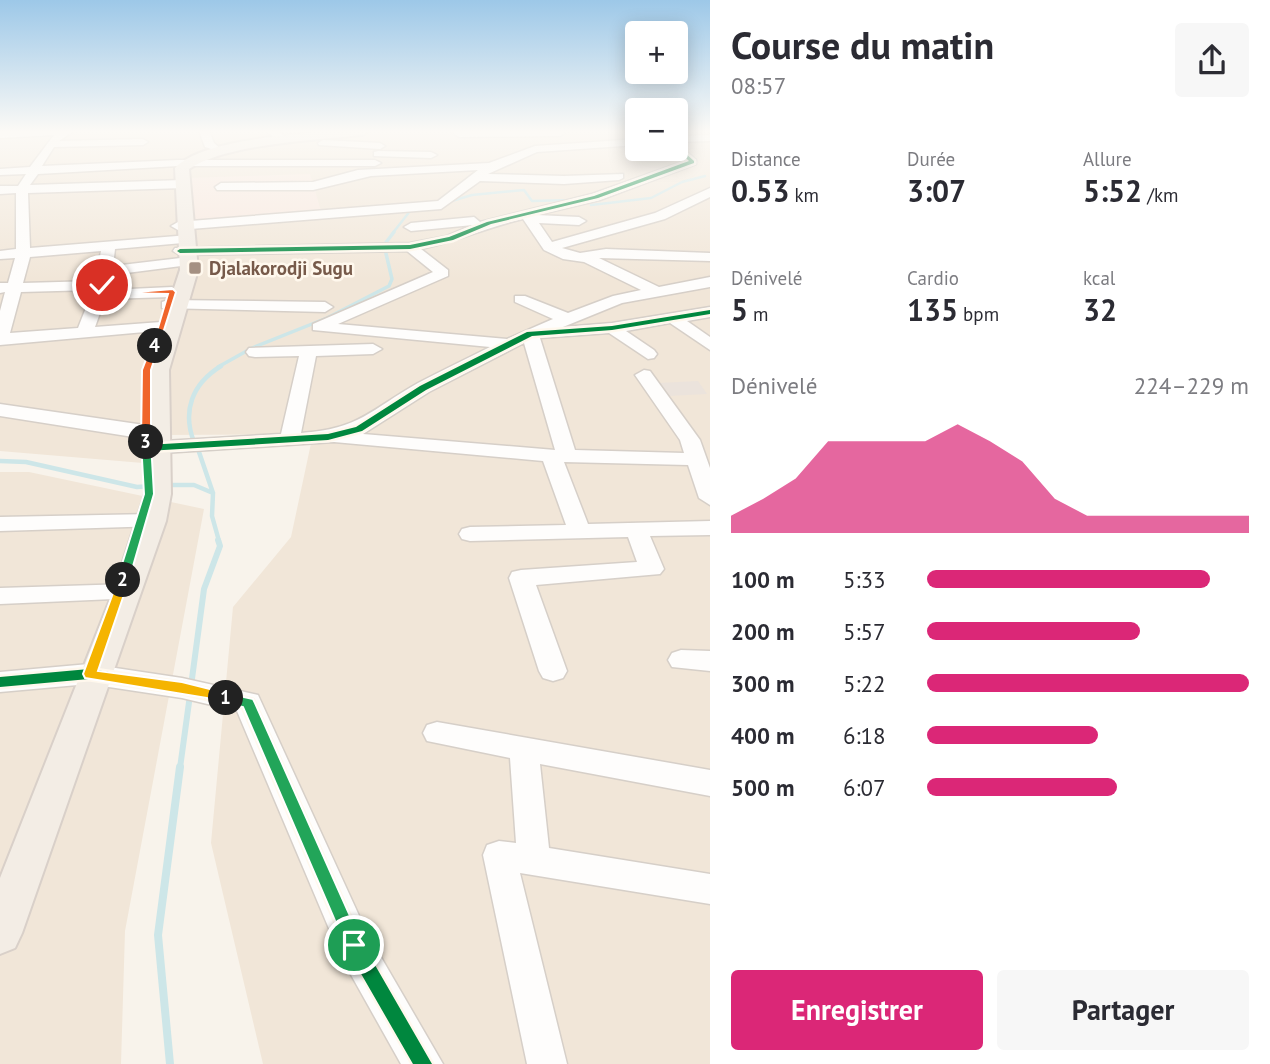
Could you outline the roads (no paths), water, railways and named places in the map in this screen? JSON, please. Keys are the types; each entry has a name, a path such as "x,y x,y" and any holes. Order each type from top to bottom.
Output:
{"main road":[{"path":"0,933 124,592 151,497 152,440 158,370 184,244 184,181"},
{"path":"152,440 147,370 173,301"},
{"path":"0,889 93,675"}],"street":[{"path":"27,181 22,189 23,255 7,288 0,340 161,327"},
{"path":"0,191 93,181"},
{"path":"102,283 184,244 291,201 313,186 330,181"},
{"path":"221,187 291,201 389,209 441,205 471,181"},
{"path":"411,226 489,222 525,217 596,197 640,181"},
{"path":"549,247 660,216 710,192"},
{"path":"382,197 389,209"},
{"path":"687,203 710,206"},
{"path":"525,217 579,221"},
{"path":"525,217 549,247 568,256 606,253 710,257"},
{"path":"0,256 109,246 184,244 410,247 451,239 489,222"},
{"path":"85,332 102,283 109,246"},
{"path":"410,247 443,273 319,327 509,344"},
{"path":"581,257 655,291"},
{"path":"328,437 359,429 423,388 530,334 618,299 710,282"},
{"path":"7,288 102,283 173,301 325,307"},
{"path":"520,299 567,319"},
{"path":"530,334 612,328 710,313"},
{"path":"673,318 710,345"},
{"path":"612,328 648,354"},
{"path":"530,334 579,530"},
{"path":"290,439 309,349"},
{"path":"255,352 373,349"},
{"path":"644,375 699,446 710,498"},
{"path":"0,410 152,440 328,437 559,456 699,446"},
{"path":"0,524 151,497"},
{"path":"470,534 710,528"},
{"path":"553,671 521,578 652,569 636,529"},
{"path":"0,596 124,592"},
{"path":"681,660 710,661"},
{"path":"0,682 93,675 182,688 248,703 354,945 423,1064"},
{"path":"437,733 710,783"},
{"path":"524,749 534,861"},
{"path":"547,1064 499,855 710,889"}],"waterway":[{"path":"591,205 651,198 687,181"},
{"path":"445,203 472,195 524,190 532,201 573,200"},
{"path":"392,234 410,211 415,210"},
{"path":"218,367 252,348 327,318 389,286 392,279 384,245 394,232"},
{"path":"194,442 189,420 192,399 203,381 221,366"},
{"path":"199,452 213,493"},
{"path":"0,461 26,462 137,487 152,486"},
{"path":"165,485 194,485 213,493"},
{"path":"213,493 212,516 219,541"},
{"path":"191,686 204,589 220,546 218,540"},
{"path":"180,768 190,695"},
{"path":"170,1064 158,935 180,767"}],"place":[{"name":"Djalakorodji Sugu","path":"195,268"}]}
